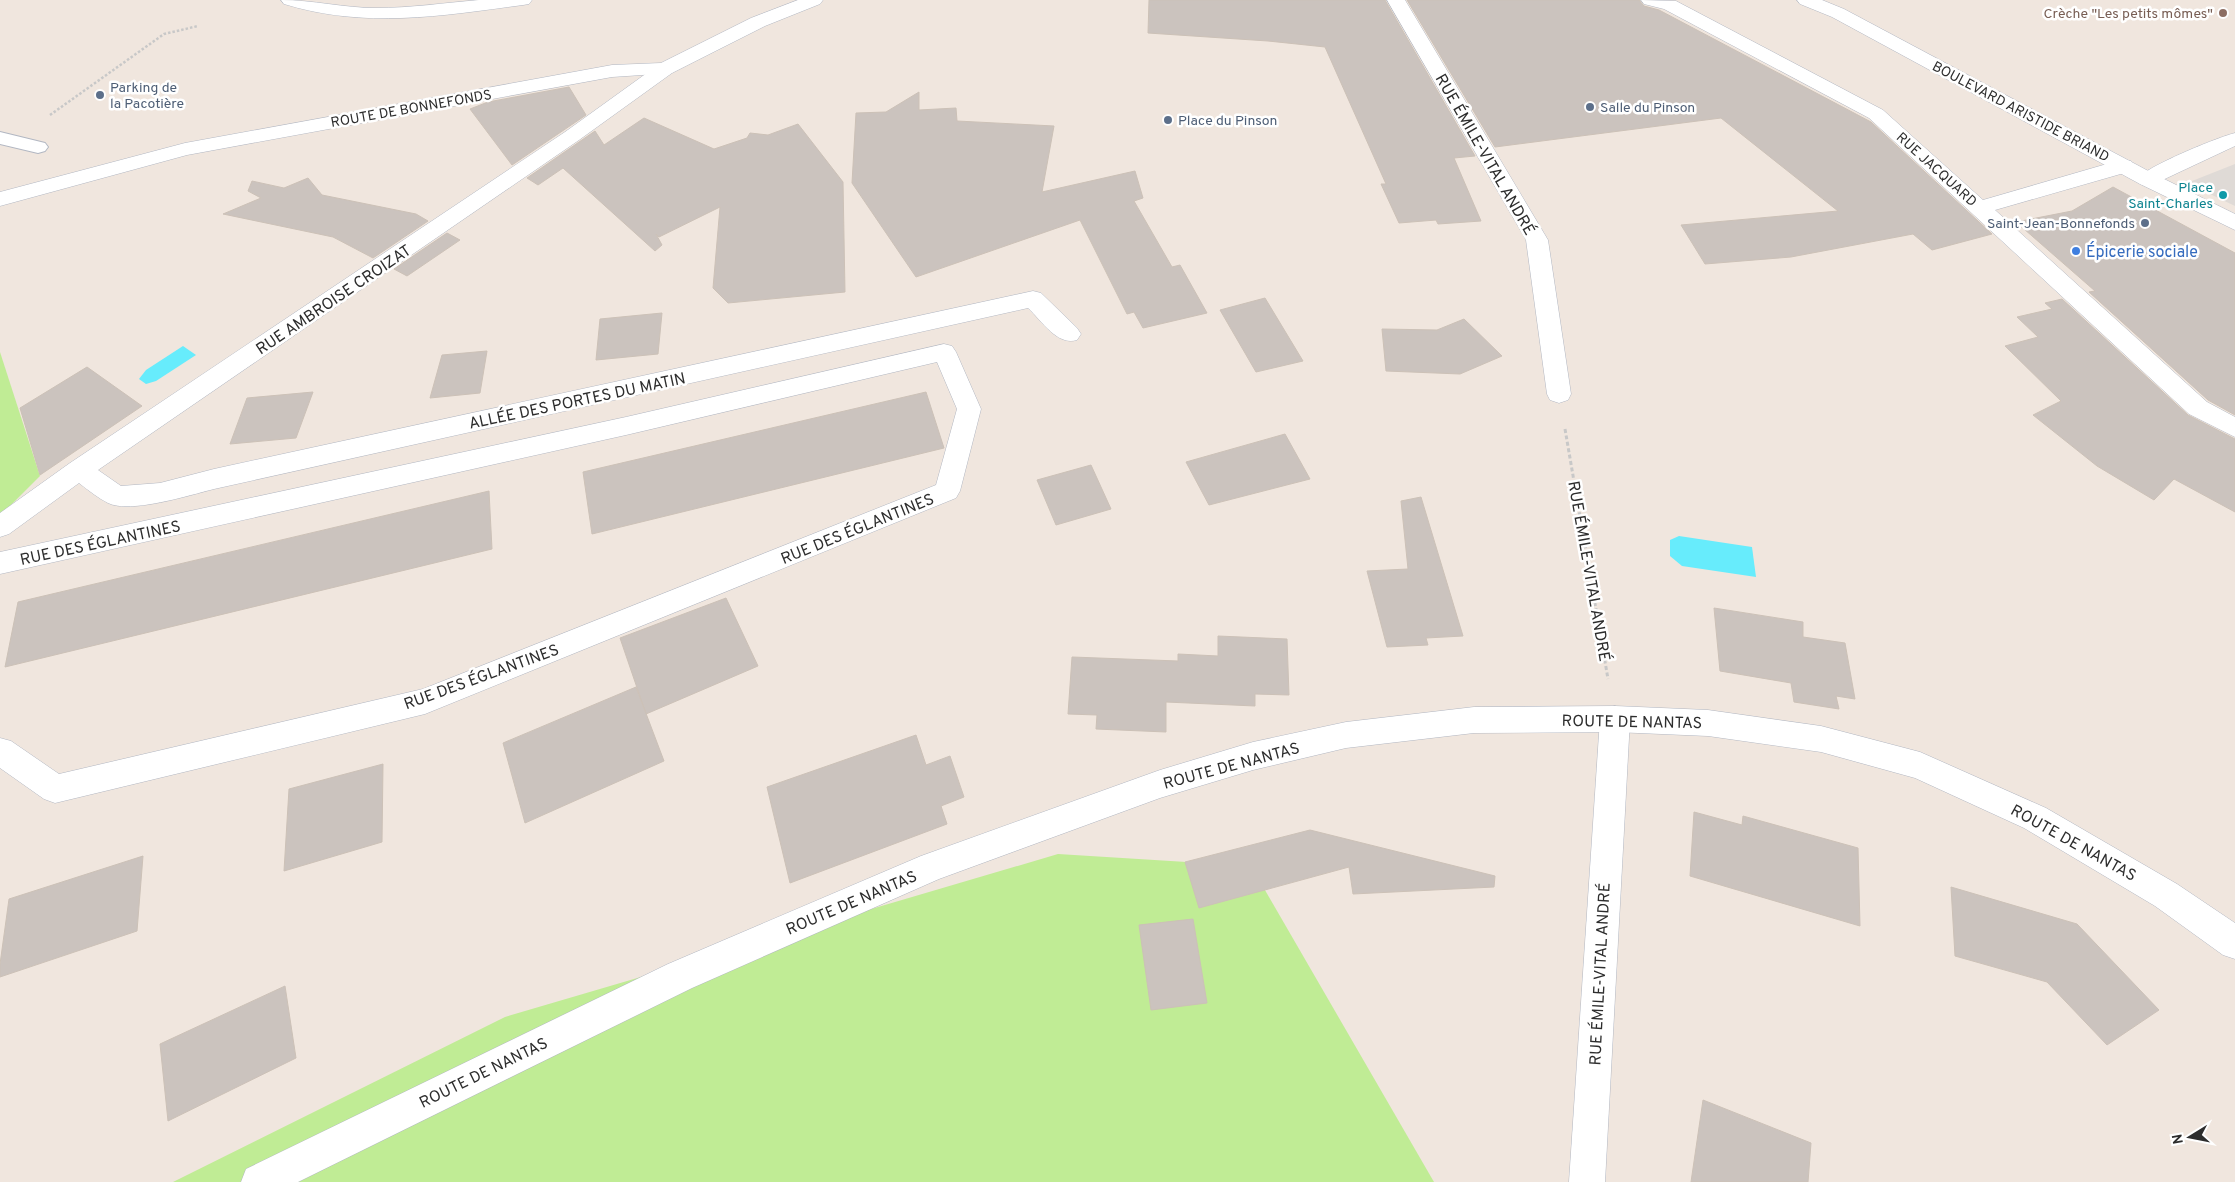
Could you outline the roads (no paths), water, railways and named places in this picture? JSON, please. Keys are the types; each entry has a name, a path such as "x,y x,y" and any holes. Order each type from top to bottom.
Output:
{"street":[{"path":"290,0 309,8 351,12 394,13 523,0"},
{"name":"ROUTE DE BONNEFONDS","path":"0,199 185,149 612,71 665,69 758,22 814,0"},
{"name":"RUE ÉMILE-VITAL ANDRÉ","path":"1396,0 1537,240 1559,394"},
{"name":"RUE JACQUARD","path":"1650,0 1670,4 1876,114 2198,408 2235,428"},
{"name":"BOULEVARD ARISTIDE BRIAND","path":"1806,0 1838,13 2147,179 2235,223"},
{"name":"RUE AMBROISE CROIZAT","path":"0,526 79,470 564,142 665,69"},
{"path":"2147,179 2235,139"},
{"path":"1979,208 2124,166"},
{"name":"ALLÉE DES PORTES DU MATIN","path":"79,470 117,496 160,493 214,479 1033,299 1069,334"},
{"name":"RUE DES ÉGLANTINES","path":"0,563 626,426 944,352 970,409 947,491 425,701 55,789 0,751"},
{"name":"RUE ÉMILE-VITAL ANDRÉ","path":"1587,1182 1615,719"},
{"name":"ROUTE DE NANTAS","path":"259,1182 680,976 932,867 1160,784 1253,756 1346,735 1474,720 1615,719 1708,723 1821,739 1920,766 2035,818 2166,895 2235,943"}],"lane":[{"path":"0,138 38,147"}],"water":[{"path":"183,346 196,355 156,381 146,384 139,379 146,370"},
{"path":"1679,536 1752,547 1756,577 1682,566 1670,556 1670,540"}],"place":[{"name":"Crèche \"Les petits mômes\"","path":"2223,13"},
{"name":"Parking de la Pacotière","path":"100,95"},
{"name":"Salle du Pinson","path":"1590,107"},
{"name":"Place du Pinson","path":"1168,120"},
{"name":"Place Saint-Charles","path":"2223,195"},
{"name":"Saint-Jean-Bonnefonds","path":"2145,223"},
{"name":"Épicerie sociale","path":"2076,251"}]}
